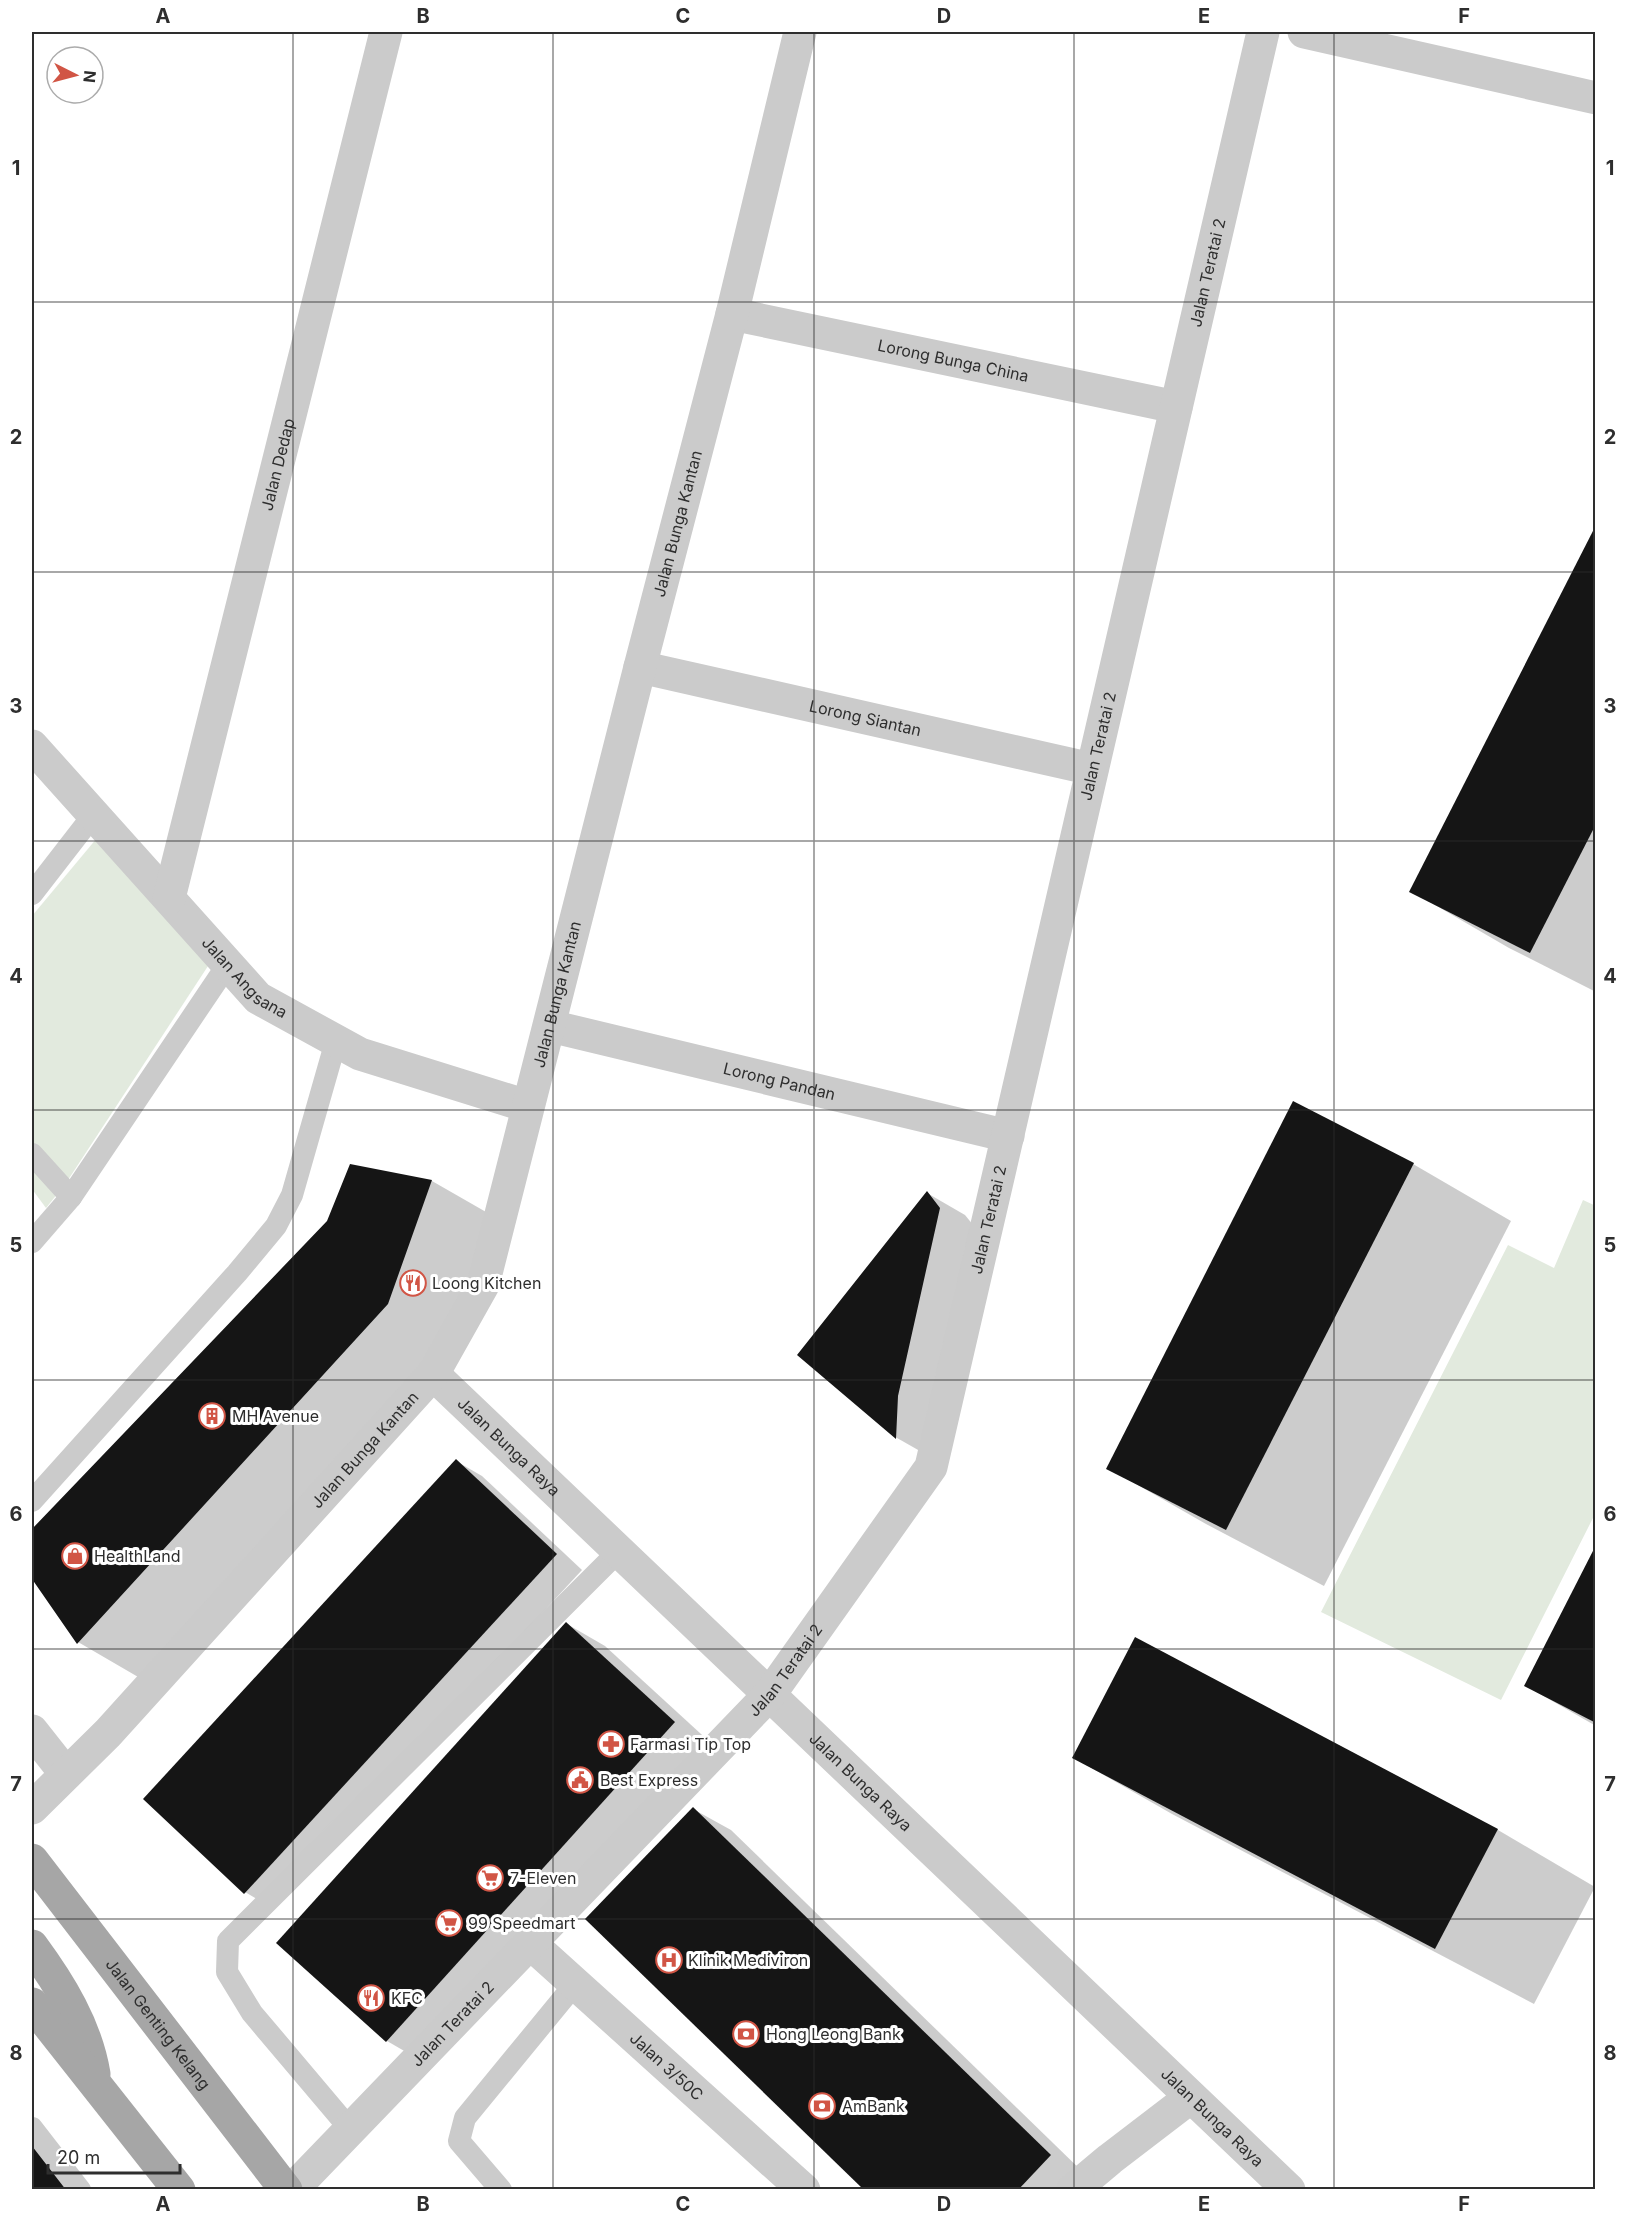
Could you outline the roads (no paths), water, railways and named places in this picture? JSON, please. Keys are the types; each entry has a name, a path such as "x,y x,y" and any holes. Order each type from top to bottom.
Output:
{"main road":[{"name":"Jalan Genting Kelang","path":"32,1860 286,2190"},
{"path":"32,1946 79,2019 92,2060 96,2084"},
{"path":"32,2004 179,2190"}],"street":[{"name":"Jalan Dedap","path":"169,898 386,32"},
{"name":"Jalan Bunga Kantan","path":"32,1808 108,1733 433,1374 483,1285 527,1106 550,1026 732,314 800,32"},
{"name":"Jalan Teratai 2","path":"292,2190 770,1694 931,1467 1263,32"},
{"path":"1304,32 1596,98"},
{"name":"Lorong Bunga China","path":"732,314 1176,407"},
{"name":"Lorong Siantan","path":"640,667 1092,769"},
{"name":"Jalan Angsana","path":"32,746 258,998 360,1054 527,1106"},
{"name":"Lorong Pandan","path":"550,1026 1008,1136"},
{"name":"Jalan Bunga Raya","path":"433,1374 1289,2190"},
{"path":"32,1731 66,1774"},
{"name":"Jalan 3/50C","path":"530,1944 804,2190"},
{"path":"1073,2190 1110,2158 1191,2097"}],"lane":[{"path":"32,894 94,814"},
{"path":"32,1242 71,1197 228,964"},
{"path":"32,1502 237,1273 276,1226 292,1195 336,1041"},
{"path":"32,1154 71,1197"},
{"path":"350,2129 252,2013 227,1972 228,1941 619,1551"},
{"path":"501,2190 459,2142 465,2118 575,1984"},
{"path":"32,2128 80,2190"}],"place":[{"name":"Loong Kitchen","path":"413,1283"},
{"name":"MH Avenue","path":"212,1416"},
{"name":"HealthLand","path":"75,1556"},
{"name":"Farmasi Tip Top","path":"611,1744"},
{"name":"Best Express","path":"580,1780"},
{"name":"7-Eleven","path":"490,1878"},
{"name":"99 Speedmart","path":"449,1923"},
{"name":"Klinik Mediviron","path":"669,1960"},
{"name":"KFC","path":"371,1998"},
{"name":"Hong Leong Bank","path":"746,2034"},
{"name":"AmBank","path":"822,2106"}]}
